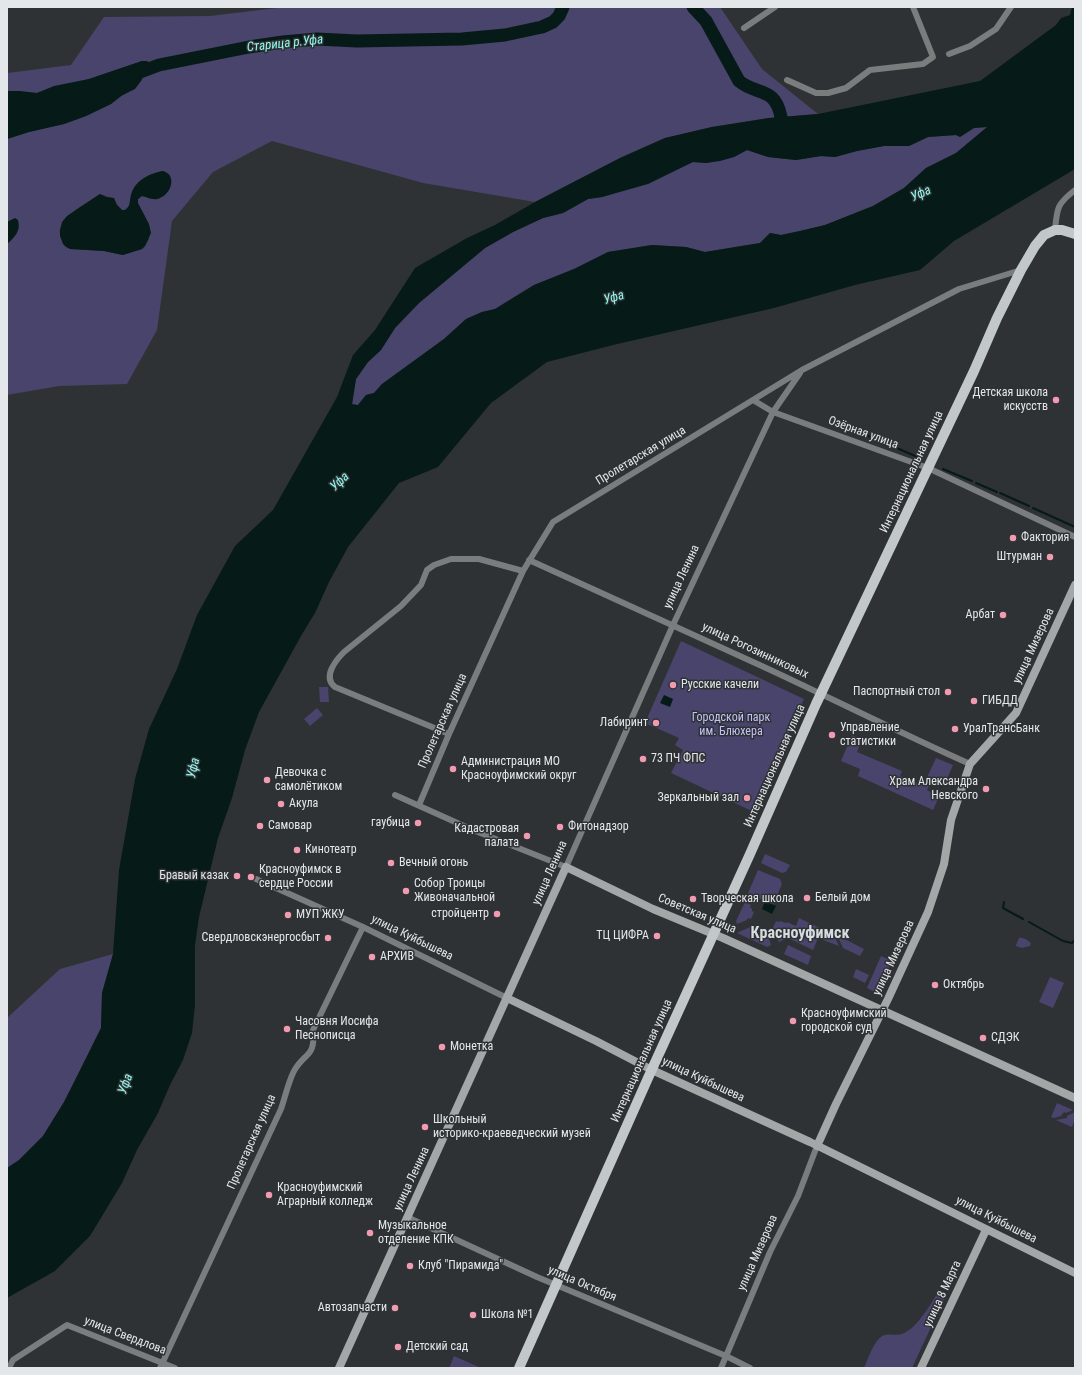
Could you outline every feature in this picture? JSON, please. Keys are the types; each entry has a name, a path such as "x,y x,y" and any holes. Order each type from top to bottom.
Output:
{"main road":[{"path":"1056,230 1062,230 1075,234"},
{"name":"Интернациональная улица","path":"519,1368 822,694 974,371 997,318 1021,270 1039,240 1044,235 1056,230"},
{"name":"улица Мизерова","path":"817,1146 928,912 944,864 951,820 970,764 1016,713 1075,585"},
{"name":"Советская улица","path":"566,867 653,909 714,934 1075,1098"},
{"name":"улица Ленина","path":"339,1368 566,867"},
{"name":"улица Куйбышева","path":"507,998 652,1070 817,1146 1075,1273"},
{"name":"улица 8 Марта","path":"921,1368 986,1230"}],"street":[{"path":"744,28 776,7"},
{"path":"787,80 816,93 828,93 846,88 870,70 923,64 934,57 913,7"},
{"path":"949,54 970,46 996,29 1011,7"},
{"path":"1056,230 1056,213 1060,205 1075,190"},
{"name":"Пролетарская улица","path":"419,806 449,734 523,571 553,522 802,370 959,289 1021,270"},
{"name":"улица Ленина","path":"566,867 673,625 773,412 802,370"},
{"name":"Озёрная улица","path":"753,400 773,412 928,468 1075,536"},
{"path":"449,734 335,687 331,682 331,671 339,657 401,606 421,585 427,570 434,565 452,559 479,559 523,571"},
{"name":"улица Рогозинниковых","path":"529,560 673,625 970,764"},
{"name":"Советская улица","path":"395,796 473,830 566,867"},
{"name":"улица Куйбышева","path":"256,879 362,927 507,998"},
{"name":"Пролетарская улица","path":"161,1365 281,1109 293,1072 301,1060 308,1056 313,1049 313,1030 362,927"},
{"name":"улица Мизерова","path":"721,1368 770,1252 798,1196 817,1146"},
{"name":"улица Октября","path":"407,1217 508,1264 726,1356 750,1368"},
{"name":"улица Свердлова","path":"9,1368 13,1360 67,1326 161,1365 175,1368"}],"green space":[{"path":"285,7 720,7 762,69 818,114 769,118 712,127 665,138 620,158 535,202 423,183 272,141 213,172 172,221 157,330 127,384 59,386 7,395 7,244 12,239 10,221 7,222 7,139 64,124 86,116 111,104 141,81 145,73 151,68 142,61 89,79 36,93 7,91 7,73 71,65 104,17 210,16","holes":["163,171 159,199 152,199 142,196 138,199 137,203 149,239 142,249 122,255 104,251 70,249 60,234 60,228 68,216 100,194 111,198 122,210 125,210 130,204 140,181 152,174"]},
{"path":"988,127 956,153 926,168 904,188 873,206 825,225 781,235 770,233 760,243 705,252 686,247 652,245 608,252 574,269 534,285 495,309 482,312 466,319 444,339 382,384 374,393 366,395 358,405 352,405 356,379 368,362 381,350 395,328 419,303 485,248 513,232 543,218 563,213 588,199 602,197 625,190 693,162 706,163 734,157 747,150 768,157 796,160 821,156 835,157 884,146 909,146 928,137 956,135 960,137 974,128"},
{"name":"Городской парк им. Блюхера","path":"681,641 804,699 776,762 773,761 769,770 772,772 754,812 671,773 683,750 675,745 679,738 645,723"},
{"path":"319,687 328,687 329,702 320,702"},
{"path":"317,708 323,715 310,726 304,719"},
{"path":"852,735 862,740 857,752 902,771 900,776 923,786 936,758 953,765 944,786 932,780 927,790 939,797 933,810 858,776 860,769 841,761"},
{"path":"765,854 790,865 786,872 782,873 761,863"},
{"path":"758,870 780,879 782,884 773,905 748,893"},
{"path":"745,902 751,905 750,907 754,912 751,919 748,918 747,920 737,924 736,921"},
{"path":"799,918 822,929 813,950 788,938 779,942 774,936 777,930 773,928 776,921 787,922 796,926"},
{"path":"750,927 758,935 768,935 771,945 767,947 737,933"},
{"path":"827,930 833,933 839,946 823,940"},
{"path":"837,935 864,949 860,956 843,948"},
{"path":"1019,938 1024,938 1030,942 1030,946 1022,948 1016,946"},
{"path":"788,945 811,956 808,965 784,954"},
{"path":"113,954 102,993 101,1028 80,1072 43,1136 19,1160 7,1168 7,1018 60,969"},
{"path":"881,956 892,961 877,993 867,988"},
{"path":"856,969 869,975 865,983 853,977"},
{"path":"1050,977 1064,983 1053,1008 1039,1002"},
{"path":"1057,1103 1073,1110 1066,1113 1064,1112 1061,1116 1054,1118 1051,1117"},
{"path":"1075,1112 1075,1119 1072,1127 1056,1120 1067,1118 1067,1116"},
{"path":"939,1290 947,1293 912,1368 864,1368 872,1349 878,1340 885,1335 902,1334 913,1327 926,1312"},
{"path":"454,1356 481,1368 449,1368"}],"water":[{"name":"Уфа","path":"1072,7 1075,7 1075,169 954,241 920,270 855,285 774,308 613,345 547,362 491,403 438,467 399,483 348,547 329,582 315,613 259,712 245,750 232,798 218,838 199,917 195,945 195,1005 192,1033 183,1060 158,1113 137,1150 122,1183 90,1236 55,1271 7,1298 7,1168 19,1160 43,1136 64,1102 101,1028 102,993 113,954 119,870 135,779 149,729 177,669 197,615 235,546 273,510 337,397 353,355 375,330 415,268 467,238 495,225 535,202 620,158 665,138 712,127 769,118 818,114 980,81 1056,25 1061,18 1070,15","holes":["987,127 956,153 926,168 904,188 873,206 825,225 781,235 770,233 760,243 705,252 686,247 652,245 608,252 574,269 534,285 495,309 482,312 466,319 444,339 382,384 374,393 366,395 358,405 352,404 356,379 368,362 381,350 395,328 419,303 485,248 513,232 543,218 563,213 588,199 602,197 648,184 693,162 706,163 720,161 734,157 747,150 768,157 796,160 821,156 835,157 884,146 909,146 928,137 956,135 960,137 974,128"]},
{"path":"142,61 147,61 151,64 151,68 145,73 135,89 121,96 111,104 86,116 64,124 7,139 7,91 37,93 54,86 89,79"},
{"path":"163,171 168,173 171,181 171,185 166,194 157,199 142,196 138,199 138,203 149,224 151,233 142,249 123,255 104,251 70,249 63,244 60,231 62,222 67,216 100,194 106,197 114,198 117,205 122,210 125,210 129,205 131,195 136,185 143,178"},
{"path":"15,218 18,220 19,224 18,231 7,244 7,222"},
{"path":"664,695 673,699 670,707 660,703"},
{"path":"765,901 776,906 772,914 762,909"}],"waterway":[{"name":"Старица р.Уфа","path":"135,74 159,65 249,47 283,42 317,39 357,41 462,39 505,35 542,27 553,22 559,16 563,7"},
{"name":"Старица р.Уфа","path":"693,7 706,21 739,81 752,89 770,96 778,107 781,117"},
{"path":"838,423 920,458"},
{"path":"943,469 972,481"},
{"path":"976,483 997,492"},
{"path":"1000,493 1029,506"},
{"path":"1033,508 1075,527"},
{"path":"1004,902 1003,908 1023,919"},
{"path":"1029,922 1063,941 1072,943 1075,940"}],"place":[{"name":"Детская школа искусств","path":"1056,400"},
{"name":"Фактория","path":"1013,538"},
{"name":"Штурман","path":"1050,557"},
{"name":"Арбат","path":"1003,615"},
{"name":"Русские качели","path":"673,685"},
{"name":"Паспортный стол","path":"948,692"},
{"name":"ГИБДД","path":"974,701"},
{"name":"Лабиринт","path":"656,723"},
{"name":"УралТрансБанк","path":"955,729"},
{"name":"Управление статистики","path":"832,735"},
{"name":"73 ПЧ ФПС","path":"643,759"},
{"name":"Администрация МО Красноуфимский округ","path":"453,769"},
{"name":"Девочка с самолётиком","path":"267,780"},
{"name":"Храм Александра Невского","path":"986,789"},
{"name":"Зеркальный зал","path":"747,798"},
{"name":"Акула","path":"281,804"},
{"name":"гаубица","path":"418,823"},
{"name":"Самовар","path":"260,826"},
{"name":"Фитонадзор","path":"560,827"},
{"name":"Кадастровая палата","path":"527,836"},
{"name":"Кинотеатр","path":"297,850"},
{"name":"Вечный огонь","path":"391,863"},
{"name":"Бравый казак","path":"237,876"},
{"name":"Красноуфимск в сердце России","path":"251,877"},
{"name":"Собор Троицы Живоначальной","path":"406,891"},
{"name":"Белый дом","path":"807,898"},
{"name":"Творческая школа","path":"693,899"},
{"name":"стройцентр","path":"497,914"},
{"name":"МУП ЖКУ","path":"288,915"},
{"name":"ТЦ ЦИФРА","path":"657,936"},
{"name":"Свердловскэнергосбыт","path":"328,938"},
{"name":"АРХИВ","path":"372,957"},
{"name":"Октябрь","path":"935,985"},
{"name":"Красноуфимский городской суд","path":"793,1021"},
{"name":"Часовня Иосифа Песнописца","path":"287,1029"},
{"name":"СДЭК","path":"983,1038"},
{"name":"Монетка","path":"442,1047"},
{"name":"Школьный историко-краеведческий музей","path":"425,1127"},
{"name":"Красноуфимский Аграрный колледж","path":"269,1195"},
{"name":"Музыкальное отделение КПК","path":"370,1233"},
{"name":"Клуб \"Пирамида\"","path":"410,1266"},
{"name":"Автозапчасти","path":"395,1308"},
{"name":"Школа №1","path":"473,1315"},
{"name":"Детский сад","path":"398,1347"}],"district":[{"name":"Красноуфимск","path":"800,934"}]}
